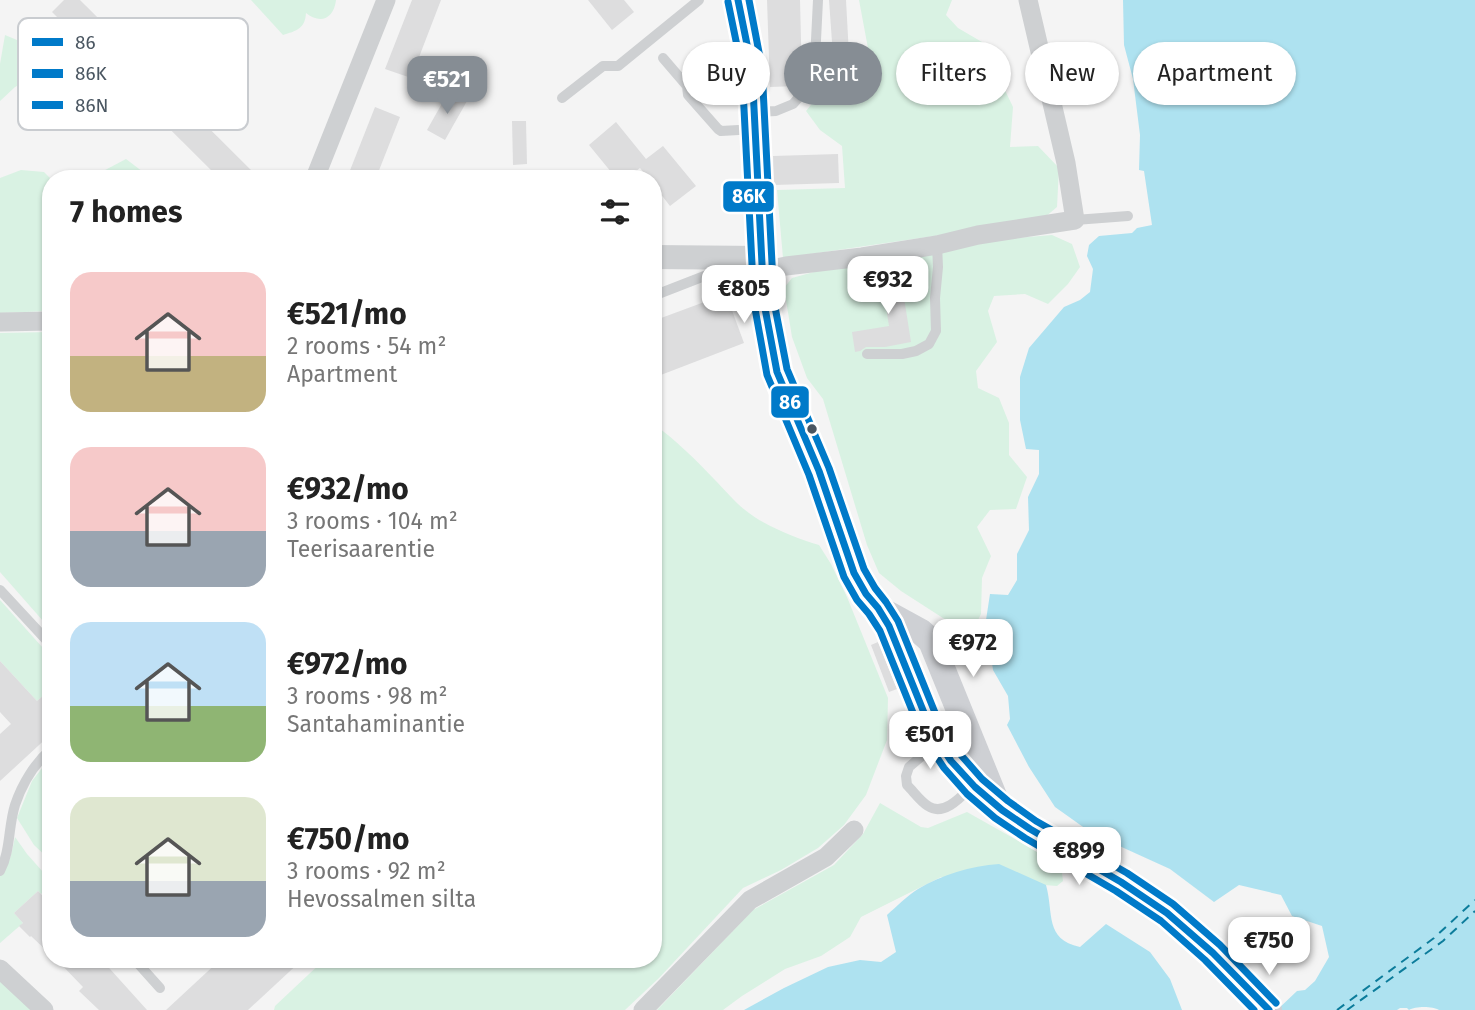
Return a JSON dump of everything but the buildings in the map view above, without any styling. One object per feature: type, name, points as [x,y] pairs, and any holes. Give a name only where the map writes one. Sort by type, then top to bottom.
[{"type":"main road","points":[[738,0],[752,68],[764,303],[777,372],[819,471],[854,573],[889,626],[927,721],[957,768],[979,780]]},
{"type":"main road","points":[[878,608],[921,632],[931,641],[967,727],[979,780],[999,808],[1036,835],[1152,902],[1188,931],[1269,1010]]},
{"type":"street","points":[[318,170],[386,0]]},
{"type":"street","points":[[662,258],[786,266],[862,257],[1075,220],[1066,163],[1028,0]]},
{"type":"street","points":[[0,322],[42,321]]},
{"type":"street","points":[[643,1010],[750,901],[826,857],[854,830]]},
{"type":"street","points":[[0,969],[44,1010]]},
{"type":"lane","points":[[562,98],[603,66],[618,66],[699,0]]},
{"type":"lane","points":[[663,58],[687,86],[688,95],[718,129],[722,131],[756,121],[793,104],[814,80],[818,0]]},
{"type":"lane","points":[[1075,220],[1128,216]]},
{"type":"lane","points":[[867,354],[902,354],[929,344],[936,331],[937,245]]},
{"type":"lane","points":[[662,292],[707,275],[762,264]]},
{"type":"lane","points":[[0,590],[42,635]]},
{"type":"lane","points":[[967,727],[938,742],[909,767],[907,785],[929,807],[937,809],[953,803],[979,780]]},
{"type":"lane","points":[[0,871],[7,852],[14,806],[42,757]]},
{"type":"lane","points":[[142,968],[160,988]]},
{"type":"green space","points":[[251,0],[336,0],[333,11],[326,18],[317,19],[306,13],[302,26],[283,35]]},
{"type":"green space","points":[[859,0],[952,0],[946,15],[958,28],[982,42],[896,42],[896,105],[1011,105],[1011,103],[1013,107],[1010,147],[1038,146],[1059,168],[1057,207],[1044,218],[783,258],[777,190],[845,188],[842,146],[820,130],[806,111],[811,105],[882,105],[882,42],[867,42]]},
{"type":"green space","points":[[5,35],[18,42],[18,85],[0,101],[0,64]]},
{"type":"green space","points":[[126,159],[140,170],[105,170]]},
{"type":"green space","points":[[21,170],[42,172],[42,311],[0,313],[0,178]]},
{"type":"green space","points":[[1052,235],[1072,244],[1080,267],[1068,284],[1048,304],[1025,294],[994,296],[988,311],[997,342],[976,371],[978,388],[999,398],[1009,423],[1009,455],[1027,477],[1016,509],[990,510],[977,527],[991,556],[982,578],[981,614],[971,634],[958,631],[879,573],[867,545],[823,399],[807,378],[792,337],[784,288],[792,278],[821,270],[981,241]]},
{"type":"green space","points":[[42,332],[42,620],[0,572],[0,333]]},
{"type":"green space","points":[[662,431],[756,518],[792,536],[819,545],[847,597],[888,698],[887,740],[866,795],[844,825],[818,848],[743,888],[659,978],[625,1010],[274,1010],[315,968],[662,968]]},
{"type":"green space","points":[[0,600],[42,647],[42,697],[37,701],[0,661]]},
{"type":"green space","points":[[42,768],[42,853],[17,818],[32,781]]},
{"type":"green space","points":[[880,803],[921,827],[928,828],[967,812],[1061,865],[1063,881],[1057,886],[941,877],[861,917],[850,937],[821,956],[785,969],[723,1010],[657,1010],[753,910],[834,865],[863,834]]},
{"type":"green space","points":[[15,837],[42,871],[42,893],[38,891],[14,913],[23,923],[0,943],[0,876],[12,853]]},
{"type":"green space","points":[[0,976],[35,1010],[0,1010]]},
{"type":"water","points":[[1123,0],[1475,0],[1475,1010],[1439,1010],[1424,1007],[1409,1010],[1277,1010],[1297,991],[1305,990],[1315,981],[1329,957],[1322,926],[1292,916],[1281,895],[1239,885],[1214,902],[1170,869],[1093,834],[1055,807],[1029,767],[1007,725],[1010,719],[1008,696],[993,670],[986,620],[990,594],[1008,595],[1017,580],[1017,554],[1029,530],[1028,497],[1039,474],[1039,450],[1026,449],[1020,420],[1020,377],[1029,348],[1064,307],[1090,292],[1093,269],[1087,256],[1089,245],[1099,236],[1132,233],[1137,228],[1152,225],[1144,171],[1139,170],[1140,135],[1136,105],[1296,105],[1296,42],[1133,42],[1133,79],[1124,45]]},
{"type":"water","points":[[999,864],[1046,885],[1052,923],[1061,938],[1069,943],[1080,947],[1106,924],[1150,952],[1170,979],[1182,1010],[744,1010],[828,967],[860,960],[881,962],[896,952],[887,915],[906,898],[946,875]]},
{"type":"ferry route","points":[[1337,1010],[1434,938],[1475,900]]},
{"type":"ferry route","points":[[1347,1010],[1443,941],[1475,911]]},
{"type":"transit line","name":"86","points":[[738,0],[752,69],[764,303],[777,372],[819,471],[854,573],[889,626],[931,730],[951,761],[975,787],[1002,810],[1167,913],[1213,953],[1269,1010]]},
{"type":"transit line","name":"86N","points":[[749,0],[762,68],[774,302],[787,369],[829,468],[864,569],[898,621],[940,725],[982,779],[1008,801],[1036,821],[1127,873],[1173,904],[1220,945],[1276,1003]]},
{"type":"transit line","name":"86K","points":[[728,2],[742,70],[754,303],[767,375],[809,475],[844,577],[880,631],[922,735],[944,768],[967,794],[995,818],[1161,921],[1205,960],[1254,1010]]}]
